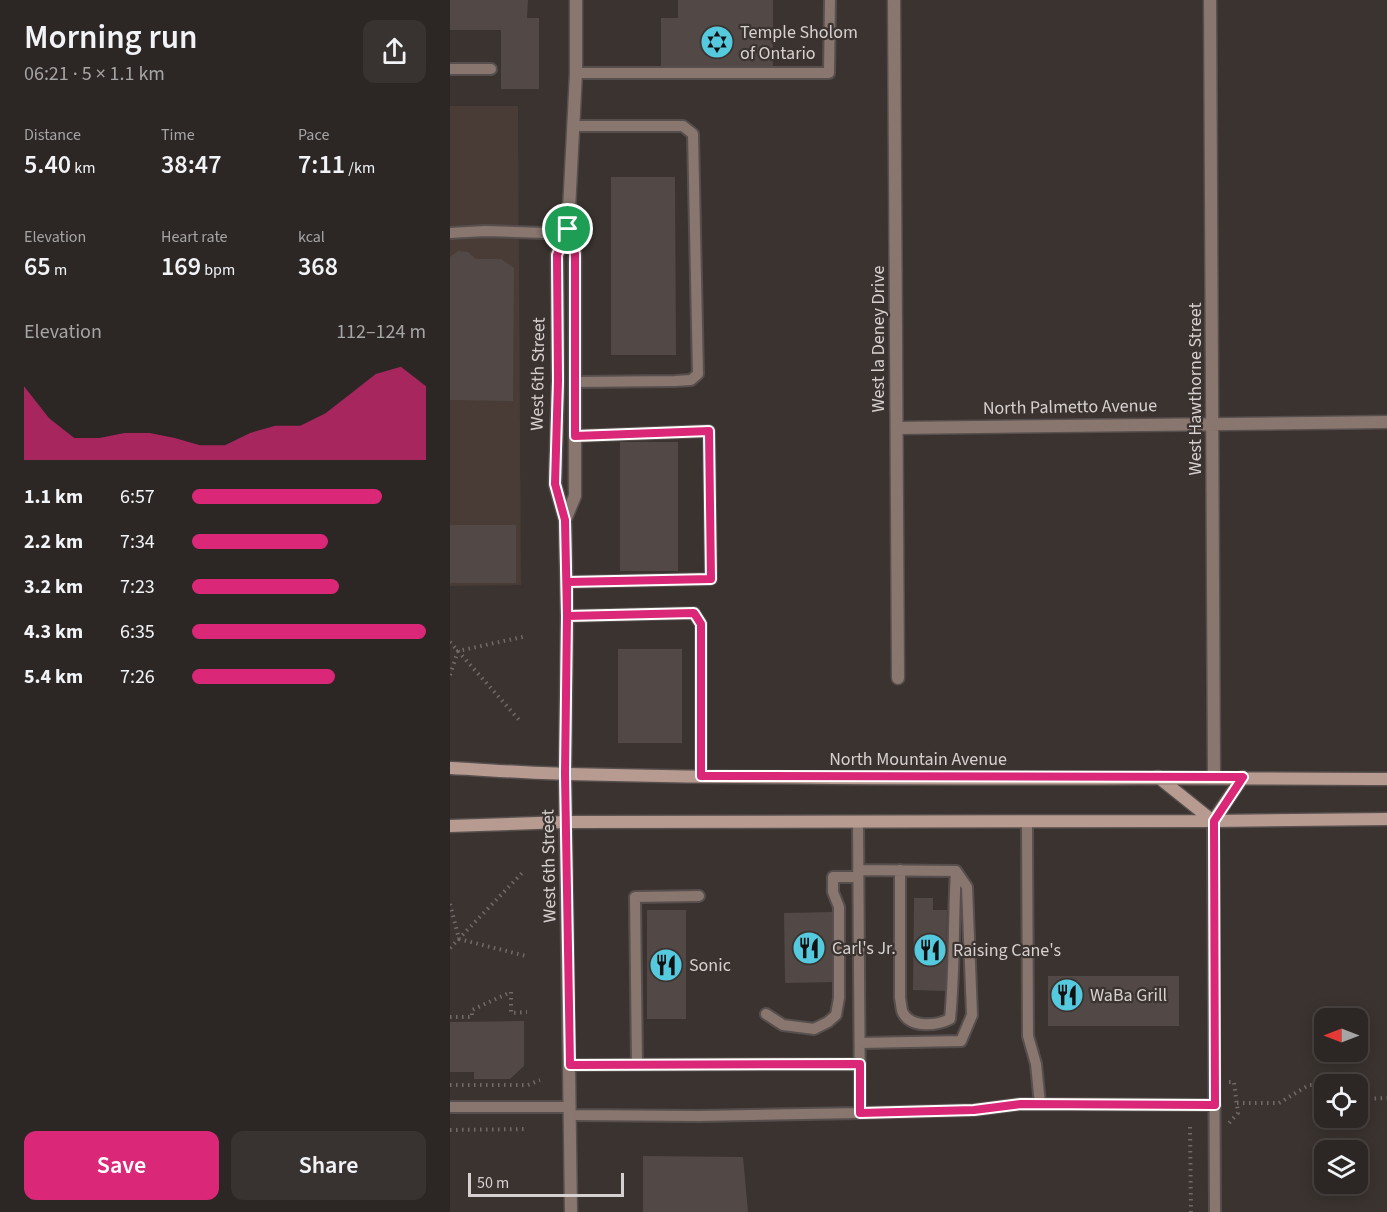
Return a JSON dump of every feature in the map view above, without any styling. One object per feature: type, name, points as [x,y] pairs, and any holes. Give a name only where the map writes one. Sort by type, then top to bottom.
[{"type":"main road","name":"North Mountain Avenue","points":[[450,768],[565,774],[701,776],[1387,779]]},
{"type":"main road","points":[[1158,777],[1214,821]]},
{"type":"main road","points":[[1214,821],[1243,777]]},
{"type":"main road","points":[[450,826],[566,822],[1387,819]]},
{"type":"street","name":"West 6th Street","points":[[565,520],[575,496],[575,254],[568,229],[576,73],[576,0]]},
{"type":"street","name":"West la Deney Drive","points":[[894,0],[898,678]]},
{"type":"street","name":"West Hawthorne Street","points":[[1210,0],[1214,777]]},
{"type":"street","name":"West 6th Street","points":[[568,229],[557,255],[558,381],[555,484],[565,520],[567,582],[565,774],[571,1212]]},
{"type":"street","name":"North Palmetto Avenue","points":[[897,428],[1387,422]]},
{"type":"lane","points":[[576,73],[829,73],[830,0]]},
{"type":"lane","points":[[450,69],[491,69]]},
{"type":"lane","points":[[573,126],[683,126],[693,134],[698,374],[691,380],[575,382]]},
{"type":"lane","points":[[450,233],[485,231],[545,233]]},
{"type":"lane","points":[[567,582],[711,579],[709,431],[575,436]]},
{"type":"lane","points":[[567,616],[694,613],[701,624],[701,776]]},
{"type":"lane","points":[[1027,821],[1028,1036],[1036,1064],[1040,1104]]},
{"type":"lane","points":[[1214,821],[1215,1212]]},
{"type":"lane","points":[[858,822],[860,1113]]},
{"type":"lane","points":[[900,870],[900,998],[903,1013],[911,1021],[925,1024],[942,1023],[950,1019],[954,986],[953,914],[956,871]]},
{"type":"lane","points":[[766,1014],[783,1025],[814,1029],[836,1015],[839,998],[839,907],[833,892],[833,877],[900,870],[956,871]]},
{"type":"lane","points":[[860,1042],[961,1041],[972,1015],[967,886],[956,871]]},
{"type":"lane","points":[[637,1064],[635,897],[699,896]]},
{"type":"lane","points":[[570,1065],[860,1064]]},
{"type":"lane","points":[[450,1107],[699,1116],[974,1110],[1021,1104],[1215,1105]]},
{"type":"path","points":[[458,651],[527,636]]},
{"type":"path","points":[[450,642],[520,721]]},
{"type":"path","points":[[450,675],[458,651]]},
{"type":"path","points":[[450,948],[524,871]]},
{"type":"path","points":[[450,904],[459,939]]},
{"type":"path","points":[[459,939],[526,956]]},
{"type":"path","points":[[450,1017],[472,1017],[472,1010],[511,992],[511,1013],[527,1012]]},
{"type":"path","points":[[450,1085],[528,1085],[540,1080]]},
{"type":"path","points":[[1226,1083],[1234,1082],[1238,1113],[1230,1123],[1226,1123]]},
{"type":"path","points":[[1237,1103],[1279,1103],[1309,1085],[1314,1085]]},
{"type":"path","points":[[1368,1099],[1387,1098]]},
{"type":"path","points":[[1190,1127],[1191,1212]]},
{"type":"path","points":[[450,1130],[528,1130]]},
{"type":"shaded area","points":[[450,106],[518,106],[521,585],[450,586]]},
{"type":"building","points":[[450,0],[528,0],[527,18],[539,18],[539,89],[501,89],[501,30],[450,30]]},
{"type":"building","name":"Temple Sholom of Ontario","points":[[678,0],[773,0],[773,67],[661,67],[661,18],[678,18]]},
{"type":"building","points":[[611,177],[675,177],[676,355],[611,355]]},
{"type":"building","points":[[458,251],[468,252],[476,259],[501,259],[514,268],[513,401],[450,400],[450,257]]},
{"type":"building","points":[[620,442],[678,442],[678,571],[620,571]]},
{"type":"building","points":[[450,525],[516,525],[516,583],[450,583]]},
{"type":"building","points":[[618,649],[682,649],[682,743],[618,743]]},
{"type":"building","name":"Raising Cane's","points":[[914,898],[933,898],[933,910],[947,910],[946,991],[913,990]]},
{"type":"building","name":"Sonic","points":[[647,910],[686,910],[686,1019],[647,1019]]},
{"type":"building","name":"Carl's Jr.","points":[[833,912],[835,982],[785,983],[784,913]]},
{"type":"building","points":[[1048,976],[1179,976],[1179,1026],[1048,1026]]},
{"type":"building","points":[[524,1021],[524,1066],[510,1079],[474,1079],[474,1072],[450,1072],[450,1022]]},
{"type":"building","points":[[643,1156],[743,1157],[748,1212],[643,1212]]},
{"type":"place","name":"Temple Sholom of Ontario","points":[[717,42]]},
{"type":"place","name":"Carl's Jr.","points":[[809,948]]},
{"type":"place","name":"Raising Cane's","points":[[930,950]]},
{"type":"place","name":"Sonic","points":[[666,965]]},
{"type":"place","name":"WaBa Grill","points":[[1067,995]]},
{"type":"route","points":[[568,229],[557,255],[558,381],[555,484],[565,520],[567,616],[565,774],[570,1065],[860,1064],[860,1113],[974,1110],[1021,1104],[1215,1105],[1214,821],[1243,777],[750,778],[701,776],[701,624],[694,613],[567,616],[567,582],[711,579],[709,431],[575,436],[575,254],[568,229]]}]
